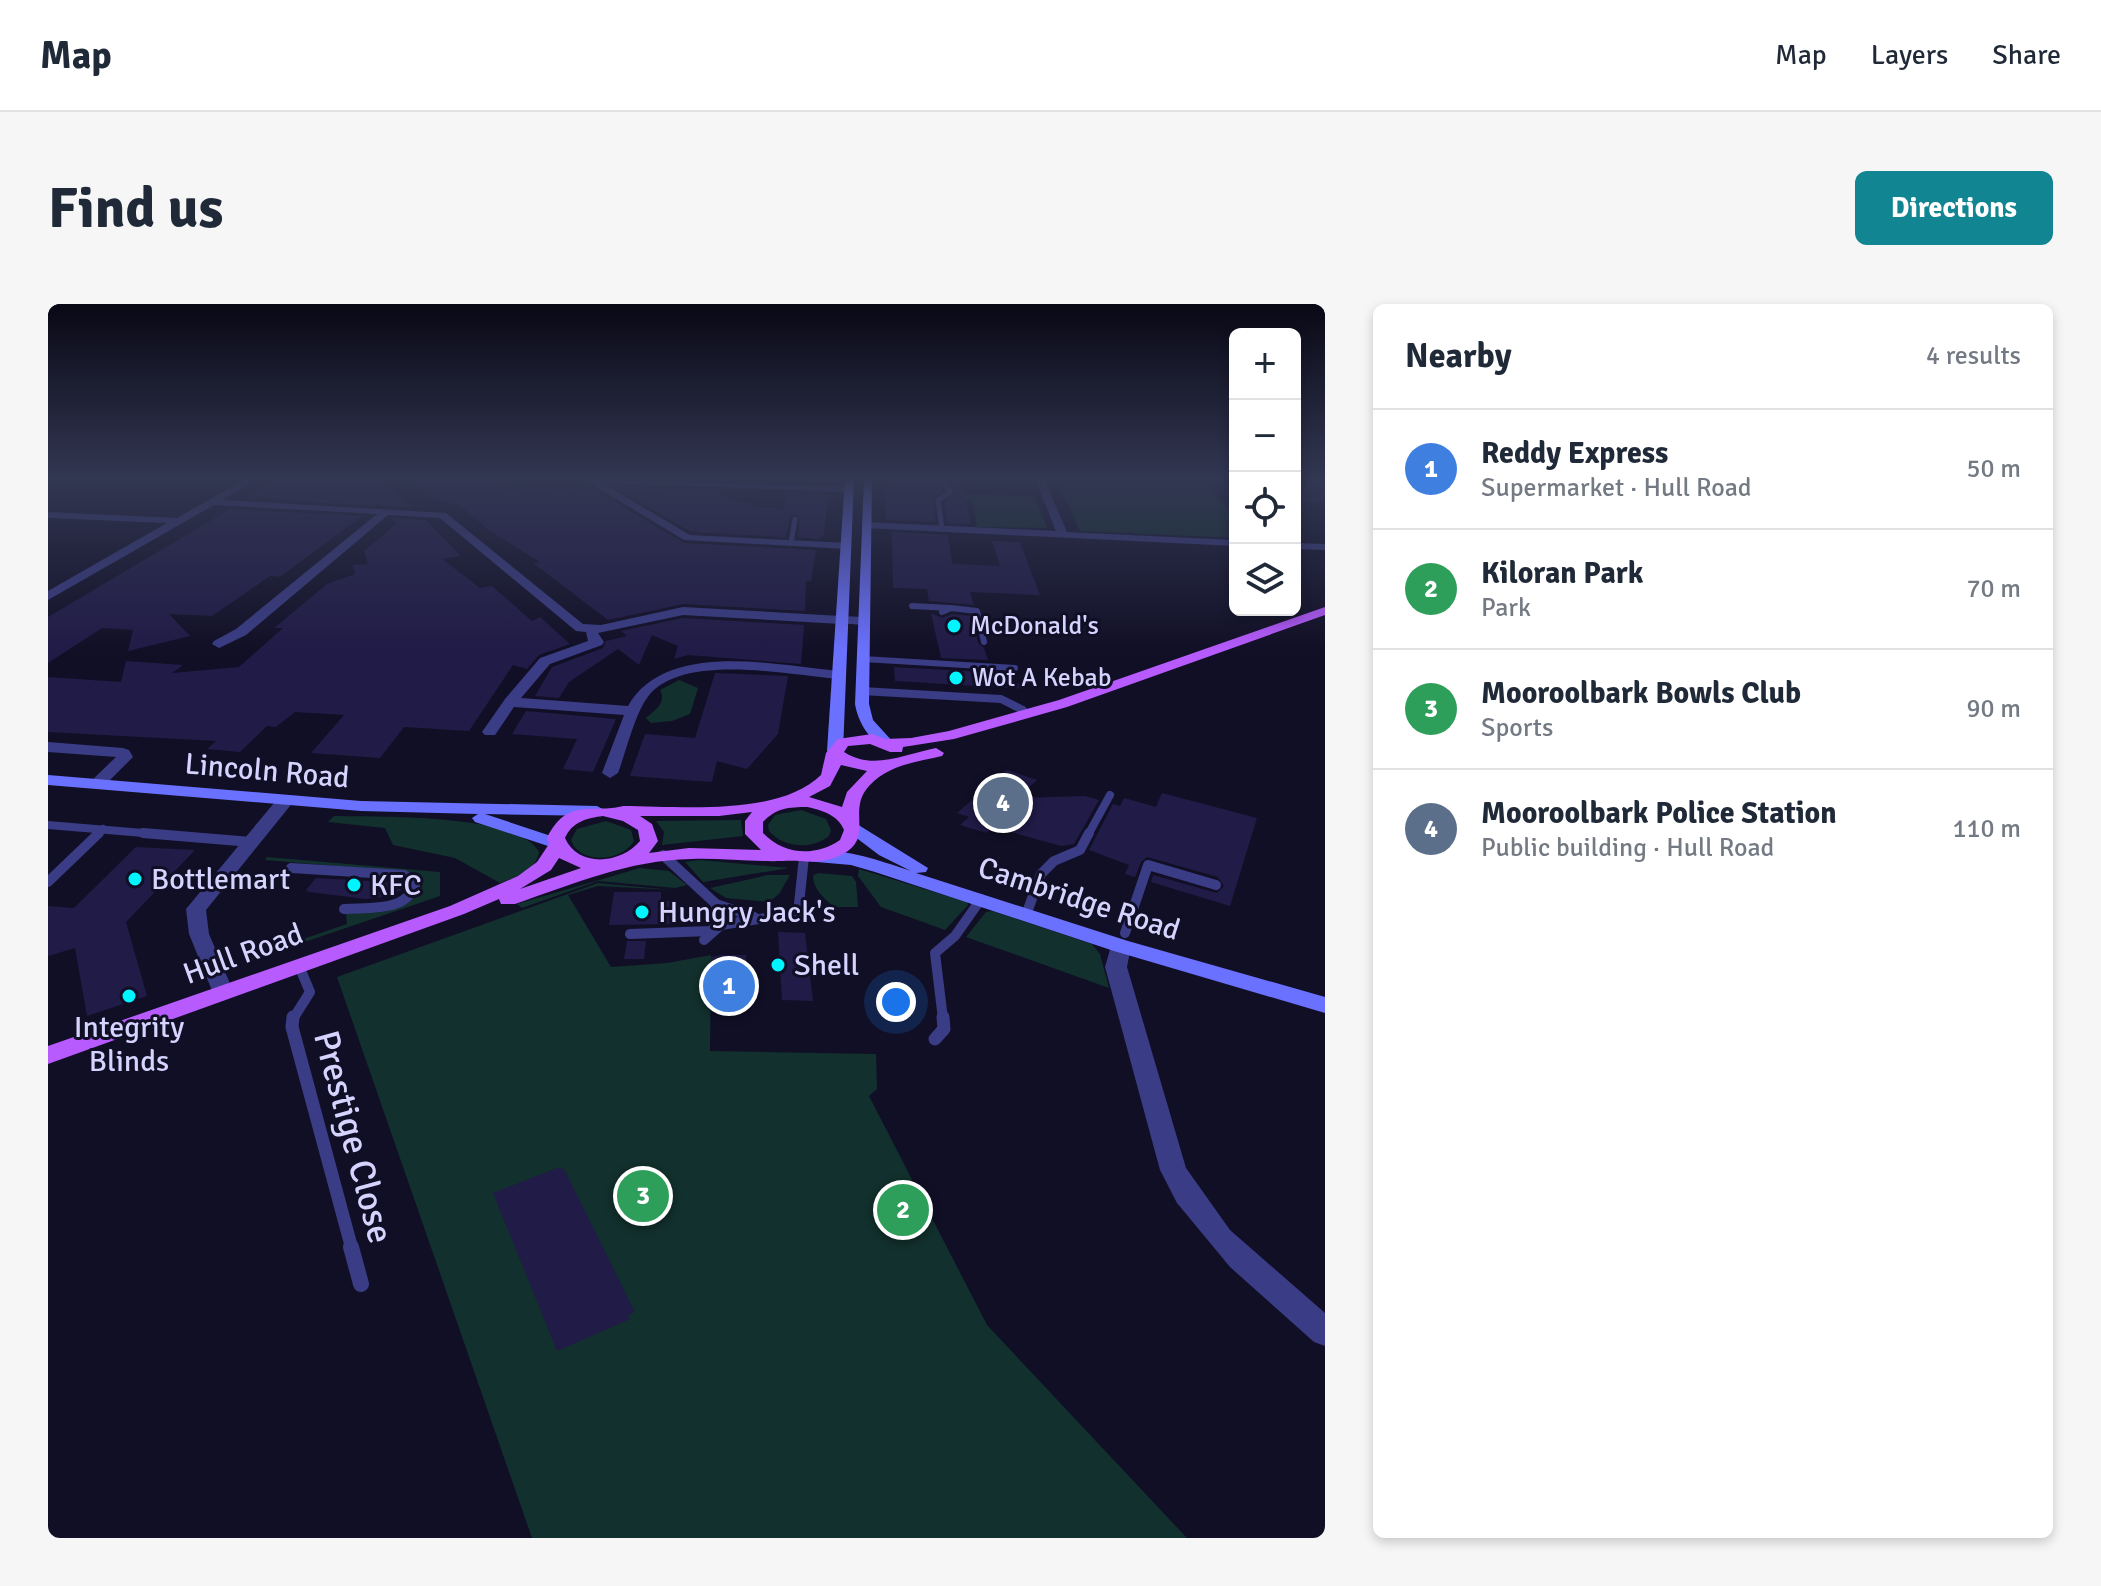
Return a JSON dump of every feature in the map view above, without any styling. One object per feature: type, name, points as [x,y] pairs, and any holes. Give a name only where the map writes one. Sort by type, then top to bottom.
[{"type":"main road","points":[[847,537],[832,771],[826,781],[756,816],[754,834],[773,850],[805,857],[844,846],[851,839],[849,802],[857,787],[891,764],[952,742],[1023,710],[1062,704],[1325,611]]},
{"type":"main road","points":[[834,752],[852,765],[891,764],[899,755],[866,721],[862,691],[866,537]]},
{"type":"main road","points":[[834,752],[840,744],[851,739],[920,744],[952,742],[1044,717],[1062,704]]},
{"type":"main road","name":"Lincoln Road","points":[[48,780],[285,801],[434,810],[600,811]]},
{"type":"main road","points":[[600,811],[706,811],[778,804],[822,805],[840,813],[851,825]]},
{"type":"main road","name":"Lincoln Road","points":[[434,810],[496,822],[557,845]]},
{"type":"main road","points":[[557,845],[578,861],[619,862],[642,851],[649,833],[634,819],[600,811]]},
{"type":"main road","name":"Hull Road","points":[[48,1055],[457,910],[525,880],[544,866],[557,845],[557,835],[562,826],[576,817],[600,811]]},
{"type":"main road","name":"Cambridge Road","points":[[851,825],[876,845],[907,863],[984,894],[1325,1004]]},
{"type":"main road","name":"Hull Road","points":[[457,910],[510,899],[619,862],[663,855],[713,853],[805,857]]},
{"type":"main road","name":"Cambridge Road","points":[[805,857],[863,862],[984,894]]},
{"type":"street","points":[[48,596],[152,537]]},
{"type":"street","points":[[219,644],[241,632],[356,537]]},
{"type":"street","points":[[469,537],[576,626],[592,629],[683,611],[864,621]]},
{"type":"street","points":[[692,537],[847,546]]},
{"type":"street","points":[[1097,537],[1229,543]]},
{"type":"street","points":[[1301,546],[1325,547]]},
{"type":"street","points":[[490,732],[510,702],[545,661],[597,642],[592,638],[592,629]]},
{"type":"street","points":[[610,773],[650,686],[690,669],[719,667],[838,675]]},
{"type":"street","points":[[510,702],[636,711]]},
{"type":"street","points":[[48,747],[123,753],[125,757],[118,766],[96,784]]},
{"type":"street","points":[[223,993],[199,934],[195,915],[204,897],[285,801]]},
{"type":"street","points":[[1123,940],[1116,967],[1173,1170],[1184,1192],[1230,1250],[1325,1332]]},
{"type":"lane","points":[[791,543],[792,537]]},
{"type":"lane","points":[[912,606],[979,613],[984,642]]},
{"type":"lane","points":[[942,612],[951,608]]},
{"type":"lane","points":[[863,659],[1015,668]]},
{"type":"lane","points":[[862,691],[1001,699],[1023,710]]},
{"type":"lane","points":[[1029,910],[1041,874],[1054,861],[1080,850],[1110,795]]},
{"type":"lane","points":[[48,825],[251,842]]},
{"type":"lane","points":[[48,882],[103,829]]},
{"type":"lane","points":[[663,855],[716,904],[740,914],[768,918]]},
{"type":"lane","points":[[630,934],[698,934],[798,913],[805,857]]},
{"type":"lane","points":[[1123,940],[1148,865],[1216,885]]},
{"type":"lane","points":[[291,868],[303,866],[404,875],[416,882],[414,893],[399,904],[344,909]]},
{"type":"lane","points":[[935,1039],[944,1029],[935,953],[955,936],[984,894]]},
{"type":"lane","points":[[704,940],[715,928],[716,904]]},
{"type":"lane","name":"Prestige Close","points":[[299,966],[310,992],[293,1014],[292,1027],[361,1284]]},
{"type":"green space","points":[[679,680],[698,688],[690,714],[672,721],[651,723],[646,718],[661,703],[660,690]]},
{"type":"green space","points":[[801,810],[826,819],[831,830],[829,836],[814,844],[798,845],[782,841],[769,831],[768,825],[775,815]]},
{"type":"green space","points":[[334,816],[476,824],[526,839],[539,852],[530,869],[500,883],[455,858],[393,845],[385,828],[328,822]]},
{"type":"green space","points":[[741,820],[743,836],[662,845],[664,832],[656,821]]},
{"type":"green space","points":[[606,821],[631,830],[634,841],[628,848],[611,857],[601,858],[583,854],[576,848],[571,840],[577,829]]},
{"type":"green space","points":[[267,857],[440,872],[440,896],[246,962],[240,947],[245,946],[250,957],[347,924],[346,913],[401,906],[418,894],[423,884],[420,876],[408,872],[265,860]]},
{"type":"green space","points":[[699,860],[789,868],[703,882],[685,862]]},
{"type":"green space","points":[[640,868],[669,871],[687,885],[675,888],[598,881],[522,908],[517,904]]},
{"type":"green space","points":[[859,869],[967,902],[968,905],[945,930],[881,907],[858,876]]},
{"type":"green space","points":[[768,875],[790,875],[779,894],[769,902],[726,898],[710,888]]},
{"type":"green space","points":[[813,875],[852,876],[856,882],[858,907],[834,907],[815,885]]},
{"type":"green space","points":[[598,883],[673,890],[598,886],[568,895],[611,967],[667,963],[711,955],[710,1051],[876,1054],[877,1089],[869,1096],[987,1325],[1187,1538],[532,1538],[337,977]]},
{"type":"green space","points":[[992,911],[1092,944],[1100,954],[1109,988],[966,937],[986,912]]},
{"type":"building","points":[[184,537],[334,537],[280,577],[270,576],[212,616],[169,614],[190,636],[128,651],[133,630],[102,628],[48,663],[48,617]]},
{"type":"building","points":[[381,537],[442,537],[461,556],[442,559],[480,588],[492,586],[532,621],[540,617],[570,644],[539,655],[527,669],[513,665],[469,731],[404,727],[380,758],[311,753],[344,715],[295,712],[276,727],[267,726],[240,752],[207,749],[216,741],[48,732],[48,677],[121,682],[126,661],[183,665],[172,673],[239,667],[283,628],[274,628],[327,584],[355,574],[353,565],[368,564],[364,551]]},
{"type":"building","points":[[499,537],[673,537],[684,543],[816,550],[811,581],[806,581],[805,611],[683,604],[608,620],[533,563],[540,562]]},
{"type":"building","points":[[892,537],[948,537],[952,564],[1000,566],[992,541],[1020,542],[1040,595],[970,592],[974,605],[929,601],[927,589],[893,588]]},
{"type":"building","points":[[931,613],[942,618],[952,614],[972,616],[978,643],[984,648],[988,660],[941,658]]},
{"type":"building","points":[[683,618],[804,625],[801,664],[688,655],[674,659],[678,646],[652,635],[639,665],[618,649],[569,682],[559,698],[535,696],[552,667],[603,648],[606,641],[627,636],[621,631]]},
{"type":"building","points":[[894,667],[1002,673],[1027,689],[895,681]]},
{"type":"building","points":[[715,673],[788,676],[778,734],[747,769],[717,761],[712,782],[630,776],[645,734],[695,738]]},
{"type":"building","points":[[526,711],[616,719],[593,772],[563,769],[577,739],[512,734]]},
{"type":"building","points":[[1007,770],[1037,780],[1017,798],[1085,796],[1099,800],[1074,844],[1061,846],[993,827],[987,833],[960,825],[969,817],[957,813]]},
{"type":"building","points":[[1162,793],[1257,818],[1230,906],[1151,882],[1153,875],[1217,893],[1224,886],[1218,877],[1147,857],[1141,862],[1135,877],[1125,874],[1129,865],[1089,850],[1113,804],[1120,806],[1124,798],[1156,807]]},
{"type":"building","points":[[136,847],[195,850],[126,922],[147,996],[87,1016],[75,948],[48,956],[48,906],[74,908]]},
{"type":"building","name":"KFC","points":[[316,878],[406,885],[393,896],[366,899],[309,892],[306,890]]},
{"type":"building","name":"Hungry Jack's","points":[[614,892],[661,892],[661,901],[673,901],[673,924],[609,925]]},
{"type":"building","name":"Shell","points":[[778,932],[805,933],[813,1001],[782,1000]]},
{"type":"building","points":[[627,941],[646,941],[644,959],[624,959]]},
{"type":"building","points":[[746,955],[748,999],[710,998],[711,957]]},
{"type":"building","points":[[557,1168],[564,1169],[635,1312],[628,1315],[630,1319],[557,1351],[493,1193]]},
{"type":"place","name":"McDonald's","points":[[954,626]]},
{"type":"place","name":"Wot A Kebab","points":[[956,678]]},
{"type":"place","name":"Mooroolbark Police Station","points":[[1003,803]]},
{"type":"place","name":"Bottlemart","points":[[135,879]]},
{"type":"place","name":"KFC","points":[[354,885]]},
{"type":"place","name":"Hungry Jack's","points":[[642,912]]},
{"type":"place","name":"Shell","points":[[778,965]]},
{"type":"place","name":"Reddy Express","points":[[729,986]]},
{"type":"place","name":"Integrity Blinds","points":[[129,996]]},
{"type":"place","name":"Mooroolbark Bowls Club","points":[[643,1196]]},
{"type":"place","name":"Kiloran Park","points":[[903,1210]]}]
